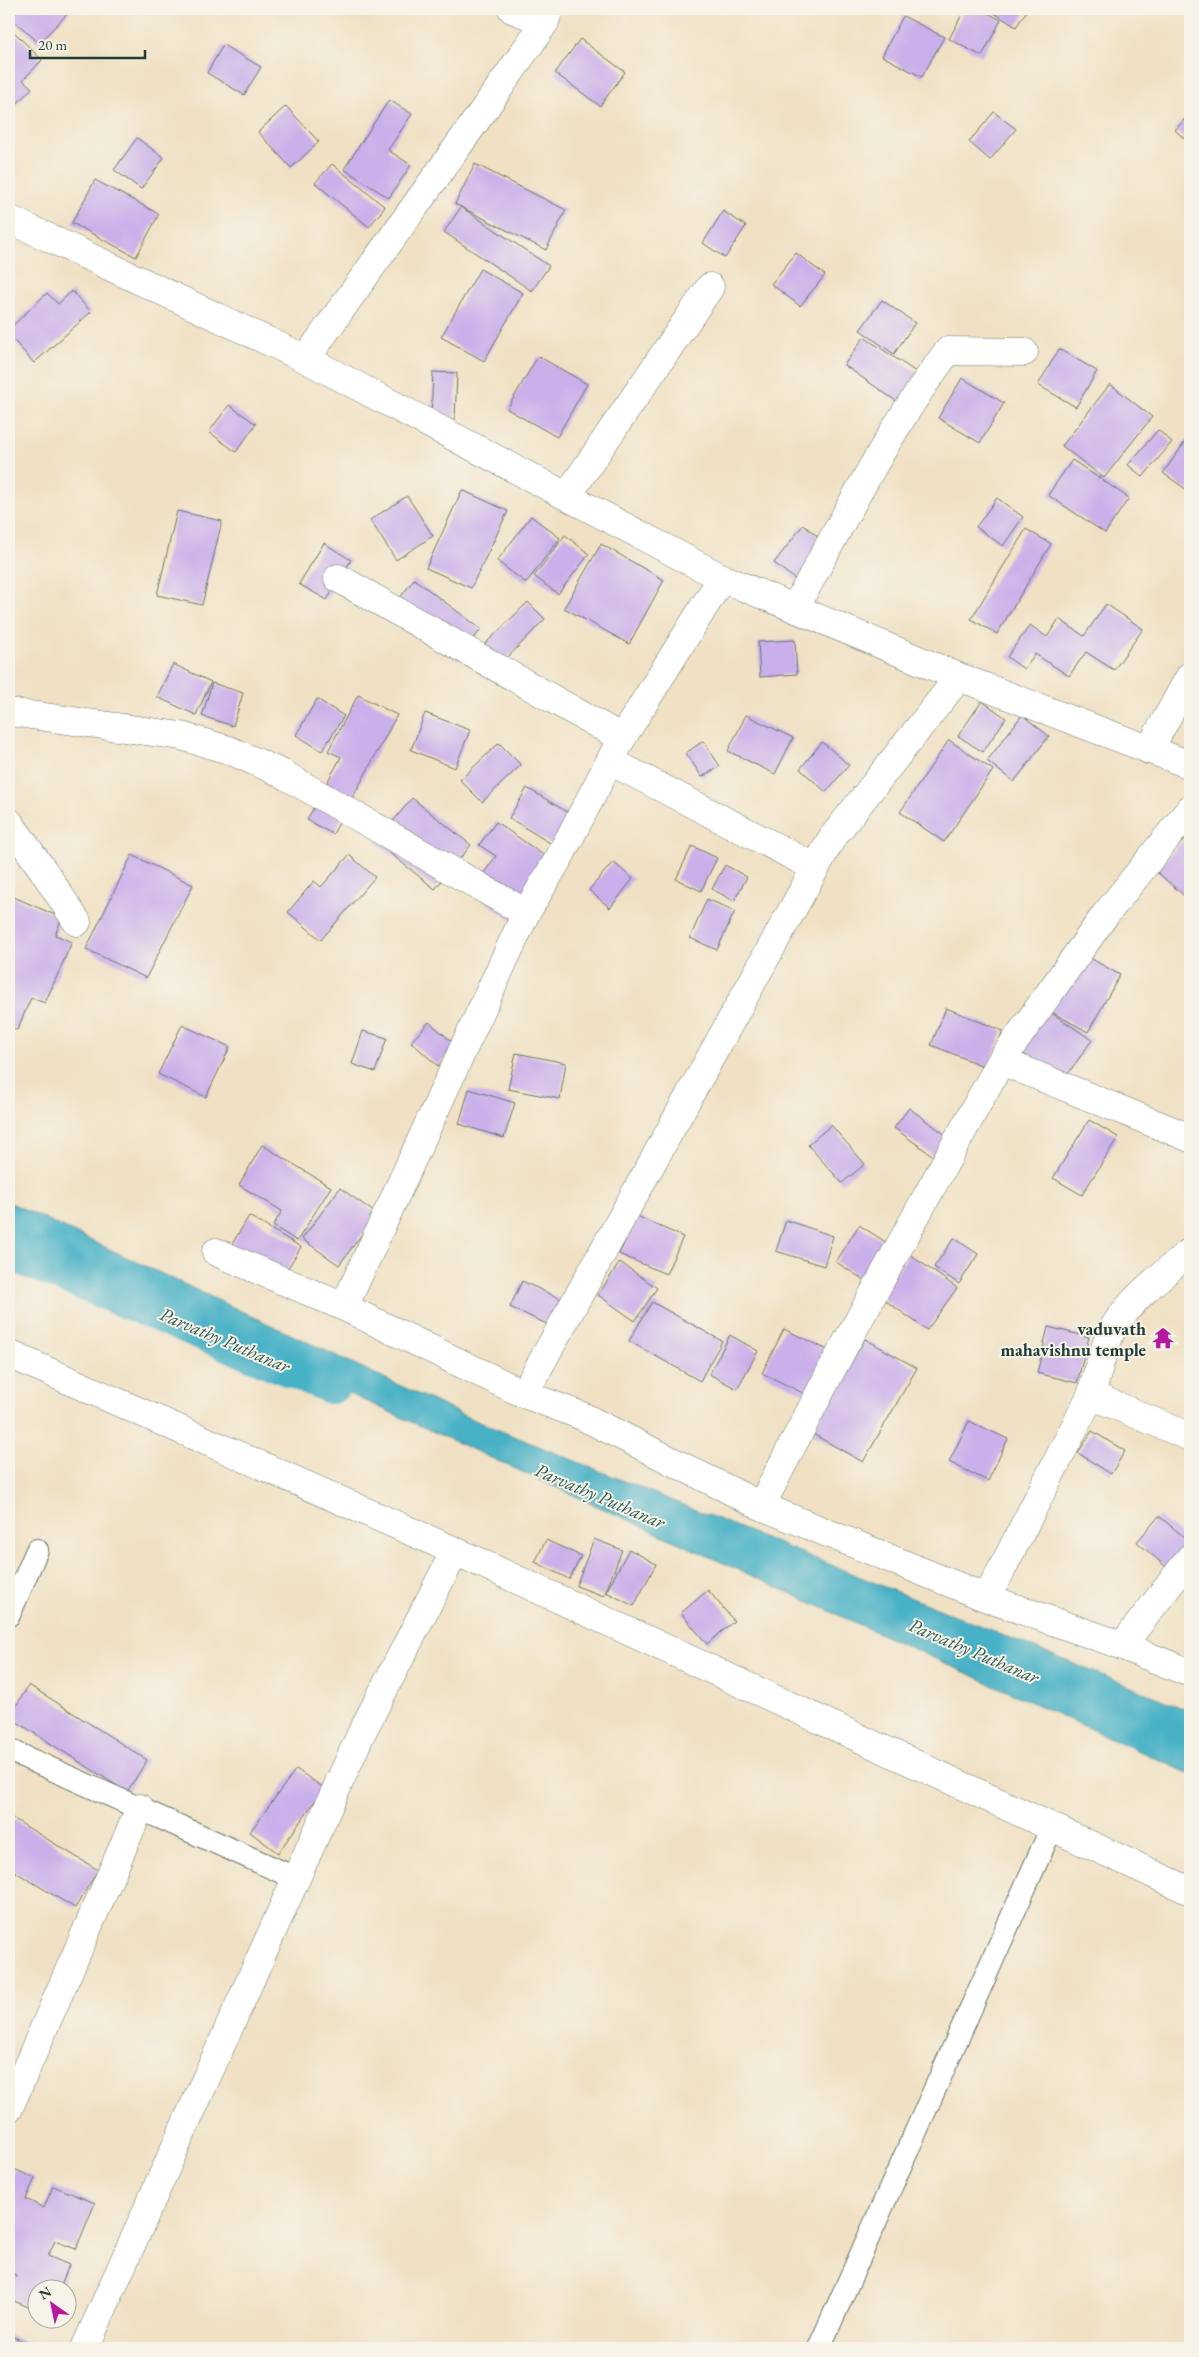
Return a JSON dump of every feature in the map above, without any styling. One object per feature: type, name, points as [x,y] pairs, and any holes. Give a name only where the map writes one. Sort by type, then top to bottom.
[{"type":"street","points":[[306,359],[405,219],[471,130],[547,15],[512,9]]},
{"type":"street","points":[[9,219],[306,359],[722,578],[959,677],[1190,765]]},
{"type":"street","points":[[567,496],[710,287]]},
{"type":"street","points":[[795,608],[863,486],[928,377],[948,351],[1024,352]]},
{"type":"street","points":[[338,578],[616,749],[816,868]]},
{"type":"street","points":[[344,1307],[526,913],[559,858],[616,749],[722,578]]},
{"type":"street","points":[[1149,750],[1190,676]]},
{"type":"street","points":[[524,1394],[832,838],[959,677]]},
{"type":"street","points":[[9,712],[181,736],[229,750],[281,773],[526,913]]},
{"type":"street","points":[[761,1506],[833,1367],[1001,1061],[1105,915],[1190,808]]},
{"type":"street","points":[[9,822],[44,870],[77,922]]},
{"type":"street","points":[[1001,1061],[1190,1138]]},
{"type":"street","points":[[216,1252],[344,1307],[524,1394],[582,1416],[761,1506],[986,1598],[1122,1646],[1190,1673]]},
{"type":"street","points":[[986,1598],[1090,1394],[1112,1330],[1133,1302],[1151,1283],[1190,1252]]},
{"type":"street","points":[[9,1354],[455,1551],[1190,1891]]},
{"type":"street","points":[[1090,1394],[1190,1438]]},
{"type":"street","points":[[85,2348],[361,1734],[455,1551]]},
{"type":"street","points":[[1122,1646],[1190,1558]]},
{"type":"street","points":[[9,2108],[140,1808]]},
{"type":"lane","points":[[9,1615],[37,1550]]},
{"type":"lane","points":[[9,1750],[295,1878]]},
{"type":"lane","points":[[819,2348],[1052,1827]]},
{"type":"water","points":[[9,1202],[467,1417],[1190,1711],[1190,1774],[9,1240]]},
{"type":"building","points":[[16,9],[72,9],[39,43],[9,16]]},
{"type":"building","points":[[965,9],[980,9],[1001,20],[982,56],[949,39]]},
{"type":"building","points":[[992,9],[1028,9],[1016,27],[991,11]]},
{"type":"building","points":[[903,16],[944,37],[922,77],[882,56]]},
{"type":"building","points":[[11,29],[42,60],[23,80],[32,88],[9,112],[9,31]]},
{"type":"building","points":[[580,39],[625,72],[600,106],[555,73]]},
{"type":"building","points":[[223,45],[261,67],[244,95],[207,73]]},
{"type":"building","points":[[389,100],[412,114],[388,150],[411,165],[389,198],[344,169]]},
{"type":"building","points":[[286,106],[319,142],[291,168],[258,132]]},
{"type":"building","points":[[994,112],[1016,129],[990,160],[969,142]]},
{"type":"building","points":[[1190,113],[1190,144],[1175,130]]},
{"type":"building","points":[[137,138],[164,158],[141,189],[114,170]]},
{"type":"building","points":[[332,164],[385,207],[369,227],[315,183]]},
{"type":"building","points":[[475,164],[566,210],[546,250],[455,204]]},
{"type":"building","points":[[95,180],[159,214],[136,257],[72,223]]},
{"type":"building","points":[[461,207],[549,266],[532,291],[444,232]]},
{"type":"building","points":[[723,211],[746,226],[725,258],[703,243]]},
{"type":"building","points":[[796,253],[825,275],[800,306],[771,284]]},
{"type":"building","points":[[480,269],[523,293],[484,361],[441,337]]},
{"type":"building","points":[[72,291],[91,312],[34,363],[9,335],[9,329],[47,293],[58,304]]},
{"type":"building","points":[[882,300],[915,323],[894,354],[860,330]]},
{"type":"building","points":[[864,337],[919,374],[899,403],[844,365]]},
{"type":"building","points":[[1059,349],[1097,371],[1076,407],[1038,385]]},
{"type":"building","points":[[538,356],[587,384],[557,437],[507,409]]},
{"type":"building","points":[[433,372],[457,373],[455,420],[431,418]]},
{"type":"building","points":[[962,378],[1004,403],[980,443],[938,418]]},
{"type":"building","points":[[1110,384],[1152,417],[1104,478],[1062,446]]},
{"type":"building","points":[[229,405],[256,424],[236,452],[209,432]]},
{"type":"building","points":[[1158,430],[1172,442],[1143,477],[1128,465]]},
{"type":"building","points":[[1190,435],[1190,492],[1163,473]]},
{"type":"building","points":[[1072,460],[1129,498],[1105,533],[1048,495]]},
{"type":"building","points":[[462,490],[508,511],[471,588],[426,568]]},
{"type":"building","points":[[407,496],[433,536],[396,560],[370,520]]},
{"type":"building","points":[[997,498],[1023,517],[1003,546],[976,527]]},
{"type":"building","points":[[177,511],[222,521],[202,605],[157,595]]},
{"type":"building","points":[[531,516],[560,538],[526,583],[497,561]]},
{"type":"building","points":[[803,525],[828,544],[799,582],[774,563]]},
{"type":"building","points":[[1026,529],[1051,544],[997,634],[971,619]]},
{"type":"building","points":[[565,535],[589,554],[558,594],[534,576]]},
{"type":"building","points":[[324,543],[351,560],[327,600],[299,584]]},
{"type":"building","points":[[601,544],[664,580],[629,644],[564,608]]},
{"type":"building","points":[[414,579],[481,629],[458,660],[391,610]]},
{"type":"building","points":[[528,602],[545,619],[502,663],[484,645]]},
{"type":"building","points":[[1106,604],[1143,629],[1114,670],[1086,652],[1069,676],[1035,654],[1024,669],[1007,657],[1030,625],[1047,637],[1059,619],[1084,636]]},
{"type":"building","points":[[795,640],[797,674],[760,677],[758,642]]},
{"type":"building","points":[[173,664],[211,682],[196,715],[157,697]]},
{"type":"building","points":[[212,683],[243,693],[233,726],[202,716]]},
{"type":"building","points":[[358,695],[397,715],[333,834],[307,820],[341,757],[328,751]]},
{"type":"building","points":[[317,699],[344,716],[322,751],[296,735]]},
{"type":"building","points":[[982,701],[1006,718],[983,752],[958,736]]},
{"type":"building","points":[[425,713],[470,730],[455,768],[411,750]]},
{"type":"building","points":[[746,715],[793,738],[775,774],[728,751]]},
{"type":"building","points":[[1022,715],[1049,736],[1014,782],[987,761]]},
{"type":"building","points":[[949,740],[993,770],[944,842],[900,812]]},
{"type":"building","points":[[703,741],[720,766],[702,777],[686,753]]},
{"type":"building","points":[[822,742],[849,765],[826,792],[800,769]]},
{"type":"building","points":[[499,743],[521,765],[482,802],[460,780]]},
{"type":"building","points":[[527,788],[574,816],[555,846],[509,818]]},
{"type":"building","points":[[412,798],[471,845],[435,889],[376,842]]},
{"type":"building","points":[[496,822],[555,863],[513,921],[471,891],[496,856],[479,845]]},
{"type":"building","points":[[1190,833],[1190,901],[1156,871]]},
{"type":"building","points":[[692,846],[717,858],[701,891],[676,879]]},
{"type":"building","points":[[132,855],[193,885],[146,978],[86,949]]},
{"type":"building","points":[[349,855],[375,877],[321,940],[288,912],[314,881],[321,887]]},
{"type":"building","points":[[613,862],[633,879],[610,908],[589,890]]},
{"type":"building","points":[[725,865],[747,877],[734,901],[712,889]]},
{"type":"building","points":[[9,895],[62,918],[55,935],[72,942],[45,1003],[31,998],[17,1030],[9,1026]]},
{"type":"building","points":[[707,899],[735,911],[717,950],[690,938]]},
{"type":"building","points":[[1083,954],[1120,975],[1088,1032],[1050,1011]]},
{"type":"building","points":[[946,1008],[1003,1031],[988,1068],[931,1045]]},
{"type":"building","points":[[1047,1010],[1092,1040],[1063,1081],[1019,1051]]},
{"type":"building","points":[[429,1022],[456,1045],[438,1066],[411,1042]]},
{"type":"building","points":[[182,1025],[230,1047],[206,1097],[158,1074]]},
{"type":"building","points":[[363,1031],[387,1038],[375,1072],[352,1064]]},
{"type":"building","points":[[516,1053],[566,1063],[560,1099],[508,1089]]},
{"type":"building","points":[[469,1089],[515,1103],[504,1138],[459,1124]]},
{"type":"building","points":[[909,1108],[950,1138],[936,1158],[894,1128]]},
{"type":"building","points":[[1089,1120],[1118,1137],[1082,1195],[1053,1178]]},
{"type":"building","points":[[831,1125],[865,1164],[842,1183],[808,1145]]},
{"type":"building","points":[[262,1145],[331,1187],[297,1241],[273,1226],[282,1211],[239,1185]]},
{"type":"building","points":[[340,1188],[377,1214],[339,1265],[302,1239]]},
{"type":"building","points":[[249,1216],[301,1247],[283,1276],[232,1244]]},
{"type":"building","points":[[637,1216],[683,1237],[666,1274],[619,1254]]},
{"type":"building","points":[[786,1220],[833,1236],[824,1266],[776,1251]]},
{"type":"building","points":[[859,1225],[895,1248],[872,1285],[836,1262]]},
{"type":"building","points":[[954,1238],[978,1254],[959,1284],[934,1267]]},
{"type":"building","points":[[909,1254],[957,1288],[927,1330],[879,1296]]},
{"type":"building","points":[[620,1262],[657,1288],[635,1321],[598,1295]]},
{"type":"building","points":[[522,1281],[563,1300],[551,1326],[510,1307]]},
{"type":"building","points":[[652,1302],[722,1341],[700,1381],[629,1341]]},
{"type":"building","points":[[1048,1327],[1089,1337],[1077,1383],[1037,1373]]},
{"type":"building","points":[[784,1329],[830,1351],[809,1396],[762,1373]]},
{"type":"building","points":[[730,1335],[758,1351],[737,1389],[709,1374]]},
{"type":"building","points":[[865,1339],[917,1368],[863,1462],[811,1433]]},
{"type":"building","points":[[969,1421],[1008,1439],[988,1481],[949,1462]]},
{"type":"building","points":[[1092,1431],[1125,1451],[1111,1474],[1078,1453]]},
{"type":"building","points":[[1159,1516],[1190,1542],[1190,1551],[1172,1572],[1137,1542]]},
{"type":"building","points":[[594,1539],[622,1550],[604,1596],[576,1586]]},
{"type":"building","points":[[546,1540],[581,1556],[569,1579],[535,1562]]},
{"type":"building","points":[[629,1549],[656,1564],[634,1606],[606,1592]]},
{"type":"building","points":[[708,1590],[734,1621],[707,1644],[681,1613]]},
{"type":"building","points":[[29,1685],[147,1760],[127,1792],[9,1717]]},
{"type":"building","points":[[296,1769],[324,1788],[278,1853],[250,1832]]},
{"type":"building","points":[[9,1816],[98,1870],[75,1908],[9,1868]]},
{"type":"building","points":[[14,2169],[35,2178],[26,2199],[44,2208],[53,2186],[95,2203],[76,2249],[55,2241],[48,2256],[69,2265],[63,2280],[28,2280],[28,2307],[9,2299],[9,2292],[16,2275],[9,2273],[9,2173],[12,2174]]},
{"type":"building","points":[[9,2335],[30,2344],[28,2348],[9,2348]]},
{"type":"waterway","name":"Parvathy Puthanar","points":[[9,1250],[331,1384]]},
{"type":"place","name":"vaduvath mahavishnu temple","points":[[1163,1338]]}]
